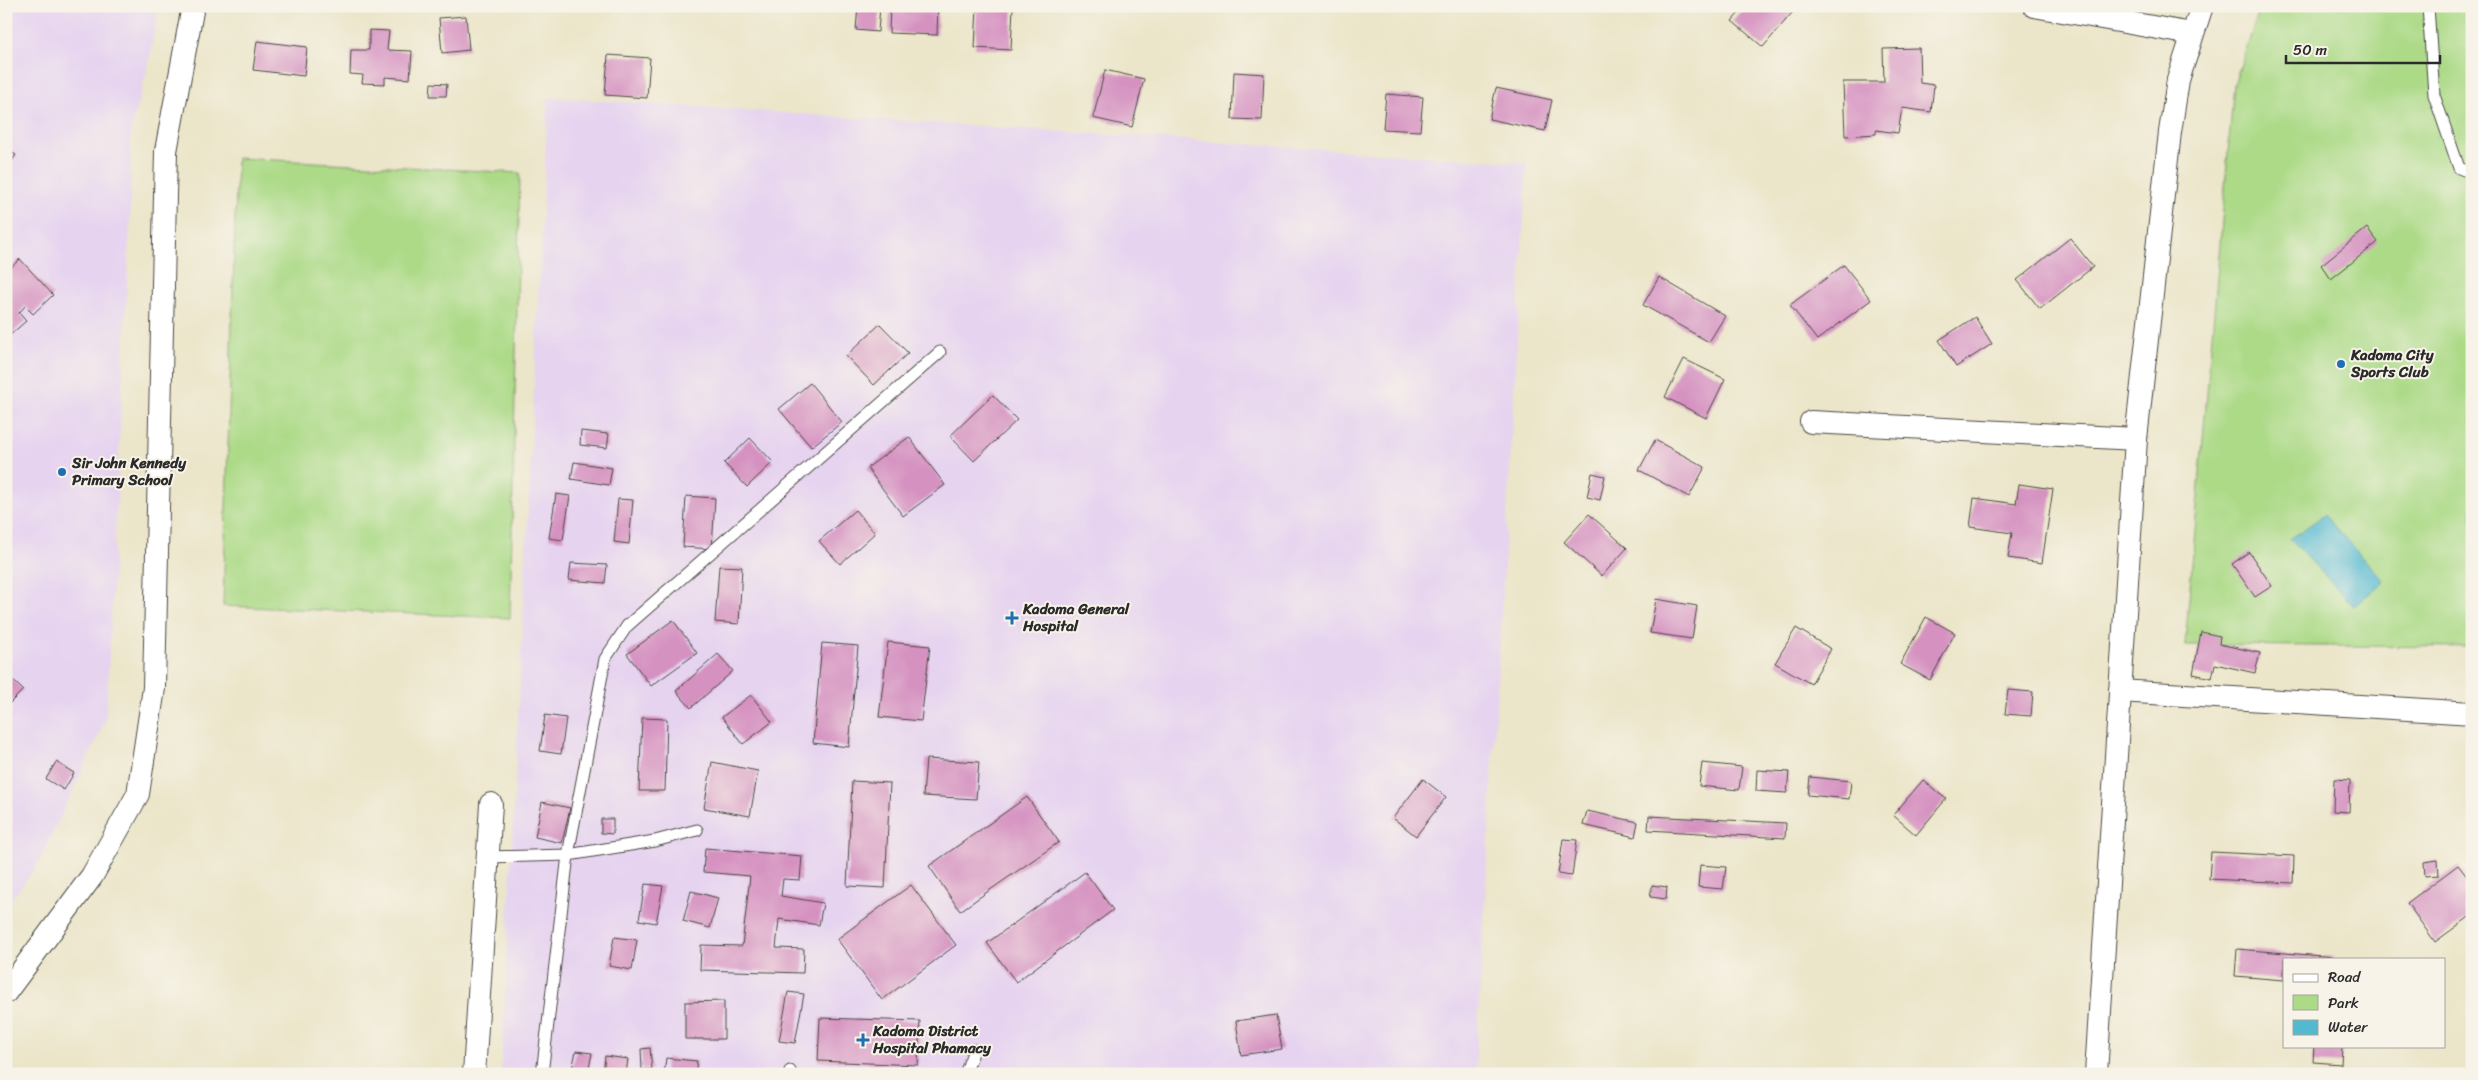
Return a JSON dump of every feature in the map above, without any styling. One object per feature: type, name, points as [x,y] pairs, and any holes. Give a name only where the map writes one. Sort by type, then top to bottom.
[{"type":"street","points":[[6,992],[92,876],[138,794],[154,688],[166,151],[193,6]]},
{"type":"street","points":[[2034,6],[2192,34]]},
{"type":"street","points":[[2096,1074],[2136,439],[2170,132],[2178,80],[2202,6]]},
{"type":"street","points":[[1812,422],[2136,439]]},
{"type":"street","points":[[2120,691],[2472,713]]},
{"type":"street","points":[[474,1074],[491,804]]},
{"type":"lane","points":[[2428,6],[2434,95],[2459,168],[2472,173]]},
{"type":"lane","points":[[542,1074],[568,856],[605,659],[627,626],[940,352]]},
{"type":"lane","points":[[488,857],[568,856],[655,841],[697,830]]},
{"type":"lane","points":[[965,1074],[974,1050]]},
{"type":"shaded area","name":"Sir John Kennedy Primary School","points":[[6,6],[159,6],[148,66],[131,128],[130,223],[106,720],[39,862],[6,907]]},
{"type":"shaded area","name":"Kadoma General Hospital","points":[[548,97],[1527,163],[1475,1074],[501,1074]]},
{"type":"green space","name":"Kadoma City Sports Club","points":[[2261,6],[2472,6],[2472,647],[2185,645],[2234,84]]},
{"type":"green space","points":[[237,158],[520,173],[510,618],[223,606]]},
{"type":"water","points":[[2324,515],[2384,581],[2354,606],[2290,539]]},
{"type":"building","points":[[858,6],[880,6],[878,32],[856,30]]},
{"type":"building","points":[[890,6],[938,6],[937,35],[889,33]]},
{"type":"building","points":[[977,6],[1013,6],[1011,50],[975,48]]},
{"type":"building","points":[[1745,6],[1797,7],[1763,47],[1732,21]]},
{"type":"building","points":[[466,16],[469,50],[442,53],[439,18]]},
{"type":"building","points":[[369,30],[389,31],[387,50],[412,51],[410,79],[385,77],[385,84],[362,83],[363,75],[350,74],[351,50],[369,50]]},
{"type":"building","points":[[257,41],[307,47],[304,76],[253,70]]},
{"type":"building","points":[[1919,48],[1920,83],[1934,85],[1931,112],[1902,108],[1898,133],[1876,130],[1876,134],[1845,136],[1843,82],[1884,82],[1883,49]]},
{"type":"building","points":[[608,55],[650,58],[647,98],[605,95]]},
{"type":"building","points":[[1105,70],[1144,79],[1132,127],[1093,118]]},
{"type":"building","points":[[1234,72],[1264,74],[1262,120],[1232,119]]},
{"type":"building","points":[[431,83],[447,84],[446,96],[430,96]]},
{"type":"building","points":[[1496,88],[1552,100],[1545,131],[1489,119]]},
{"type":"building","points":[[1386,94],[1423,97],[1420,131],[1383,129]]},
{"type":"building","points":[[6,149],[16,155],[7,168],[6,167]]},
{"type":"building","points":[[2367,228],[2378,242],[2331,279],[2321,265]]},
{"type":"building","points":[[2070,238],[2093,267],[2040,309],[2017,280]]},
{"type":"building","points":[[20,259],[53,295],[33,314],[25,306],[19,313],[26,321],[9,336],[6,333],[6,272]]},
{"type":"building","points":[[1844,265],[1871,300],[1817,340],[1790,305]]},
{"type":"building","points":[[1659,277],[1725,316],[1709,342],[1643,305]]},
{"type":"building","points":[[1975,317],[1992,344],[1956,367],[1939,340]]},
{"type":"building","points":[[880,324],[908,353],[874,385],[846,356]]},
{"type":"building","points":[[1684,359],[1725,379],[1706,418],[1665,397]]},
{"type":"building","points":[[810,383],[842,422],[811,447],[779,409]]},
{"type":"building","points":[[993,395],[1017,420],[974,461],[950,436]]},
{"type":"building","points":[[581,431],[609,434],[607,448],[580,445]]},
{"type":"building","points":[[909,437],[945,485],[903,516],[867,468]]},
{"type":"building","points":[[750,438],[773,462],[747,487],[724,463]]},
{"type":"building","points":[[1655,440],[1705,467],[1689,497],[1639,470]]},
{"type":"building","points":[[574,462],[612,468],[609,485],[571,479]]},
{"type":"building","points":[[1592,473],[1605,476],[1600,500],[1587,497]]},
{"type":"building","points":[[2019,484],[2053,489],[2042,563],[2008,558],[2012,533],[1970,527],[1974,498],[2016,504]]},
{"type":"building","points":[[556,494],[570,496],[563,540],[549,538]]},
{"type":"building","points":[[686,496],[715,498],[712,549],[683,547]]},
{"type":"building","points":[[618,499],[633,500],[629,544],[614,542]]},
{"type":"building","points":[[855,510],[875,533],[840,564],[819,541]]},
{"type":"building","points":[[1589,514],[1627,548],[1602,576],[1564,542]]},
{"type":"building","points":[[2249,552],[2272,586],[2255,597],[2232,564]]},
{"type":"building","points":[[571,563],[607,565],[605,583],[569,580]]},
{"type":"building","points":[[719,566],[742,567],[739,624],[715,622]]},
{"type":"building","points":[[1656,599],[1697,606],[1692,639],[1650,633]]},
{"type":"building","points":[[1926,617],[1955,633],[1930,680],[1900,664]]},
{"type":"building","points":[[673,620],[697,653],[651,686],[627,654]]},
{"type":"building","points":[[1796,628],[1831,649],[1811,684],[1775,663]]},
{"type":"building","points":[[2201,632],[2220,636],[2219,644],[2260,653],[2255,673],[2215,664],[2212,678],[2193,674]]},
{"type":"building","points":[[888,642],[930,646],[921,721],[879,717]]},
{"type":"building","points":[[822,643],[858,646],[849,747],[813,743]]},
{"type":"building","points":[[718,654],[733,671],[691,708],[676,691]]},
{"type":"building","points":[[6,674],[23,690],[6,707]]},
{"type":"building","points":[[2008,690],[2033,692],[2031,716],[2005,714]]},
{"type":"building","points":[[751,695],[772,722],[743,744],[722,717]]},
{"type":"building","points":[[545,715],[566,718],[561,754],[540,751]]},
{"type":"building","points":[[642,718],[667,719],[665,791],[639,791]]},
{"type":"building","points":[[926,759],[979,762],[976,799],[923,796]]},
{"type":"building","points":[[56,762],[74,773],[64,790],[46,779]]},
{"type":"building","points":[[712,762],[758,771],[750,816],[704,808]]},
{"type":"building","points":[[1702,763],[1742,767],[1739,790],[1699,786]]},
{"type":"building","points":[[1757,770],[1789,772],[1787,793],[1756,791]]},
{"type":"building","points":[[1810,777],[1851,781],[1849,799],[1808,795]]},
{"type":"building","points":[[1423,779],[1446,797],[1416,836],[1393,818]]},
{"type":"building","points":[[2334,779],[2350,780],[2349,812],[2333,811]]},
{"type":"building","points":[[1923,780],[1946,799],[1916,835],[1893,815]]},
{"type":"building","points":[[852,781],[890,783],[885,888],[847,886]]},
{"type":"building","points":[[1027,797],[1059,842],[960,911],[929,866]]},
{"type":"building","points":[[542,802],[570,808],[562,843],[535,837]]},
{"type":"building","points":[[1587,811],[1638,822],[1635,837],[1583,825]]},
{"type":"building","points":[[1649,816],[1786,823],[1785,838],[1648,830]]},
{"type":"building","points":[[601,819],[613,819],[613,834],[601,833]]},
{"type":"building","points":[[1563,839],[1577,840],[1572,876],[1558,874]]},
{"type":"building","points":[[705,848],[802,856],[800,880],[783,879],[781,896],[823,903],[819,925],[779,919],[776,948],[804,949],[803,973],[700,970],[701,945],[742,946],[750,876],[703,872]]},
{"type":"building","points":[[2211,852],[2294,856],[2293,883],[2209,879]]},
{"type":"building","points":[[2438,860],[2439,875],[2425,876],[2424,862]]},
{"type":"building","points":[[1700,865],[1726,867],[1723,889],[1698,887]]},
{"type":"building","points":[[2458,865],[2472,883],[2472,915],[2435,942],[2407,903]]},
{"type":"building","points":[[1085,872],[1113,910],[1016,982],[987,943]]},
{"type":"building","points":[[645,884],[663,886],[656,923],[639,920]]},
{"type":"building","points":[[911,885],[956,945],[882,1000],[837,939]]},
{"type":"building","points":[[1652,885],[1667,887],[1666,899],[1650,897]]},
{"type":"building","points":[[691,891],[718,898],[710,928],[683,921]]},
{"type":"building","points":[[614,937],[637,940],[632,970],[609,966]]},
{"type":"building","points":[[2237,949],[2334,957],[2283,958],[2283,980],[2235,976]]},
{"type":"building","points":[[788,992],[804,994],[795,1043],[779,1041]]},
{"type":"building","points":[[724,1001],[724,1039],[685,1039],[685,1002]]},
{"type":"building","points":[[1276,1015],[1282,1049],[1241,1055],[1236,1021]]},
{"type":"building","points":[[820,1018],[920,1021],[918,1065],[818,1061]]},
{"type":"building","points":[[650,1048],[652,1069],[642,1070],[641,1049]]},
{"type":"building","points":[[2314,1048],[2342,1048],[2341,1064],[2313,1062]]},
{"type":"building","points":[[576,1051],[592,1053],[588,1074],[571,1074]]},
{"type":"building","points":[[605,1056],[628,1059],[626,1074],[603,1074]]},
{"type":"building","points":[[666,1058],[697,1061],[695,1074],[664,1074]]},
{"type":"place","name":"Kadoma City Sports Club","points":[[2341,364]]},
{"type":"place","name":"Sir John Kennedy Primary School","points":[[62,472]]},
{"type":"place","name":"Kadoma General Hospital","points":[[1012,618]]},
{"type":"place","name":"Kadoma District Hospital Phamacy","points":[[863,1040]]}]
